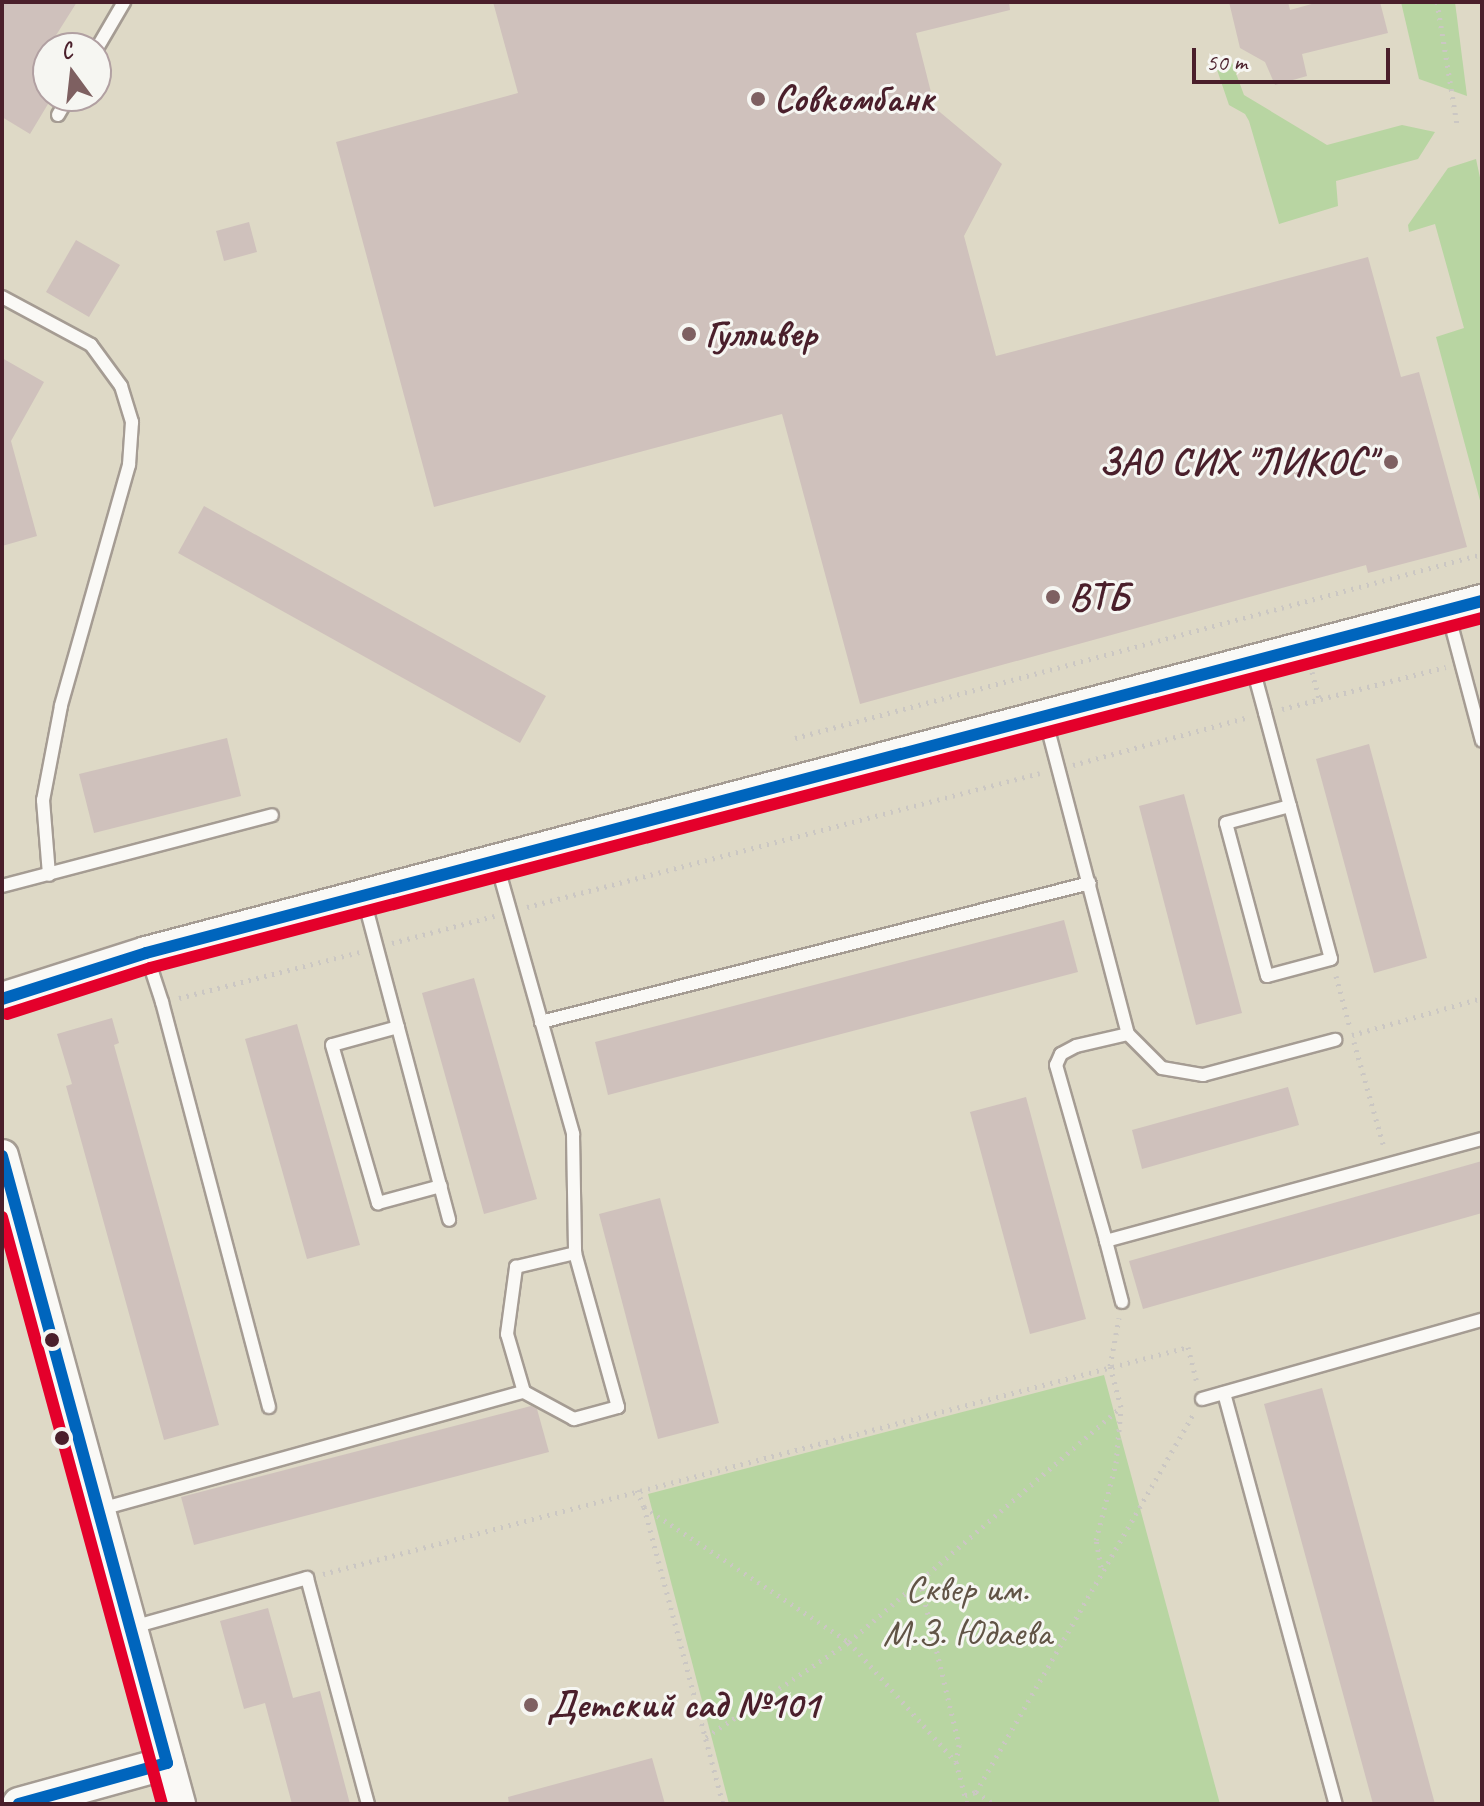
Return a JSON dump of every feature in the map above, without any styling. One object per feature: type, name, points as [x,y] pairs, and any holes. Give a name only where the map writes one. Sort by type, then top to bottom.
[{"type":"street","points":[[2,999],[146,953],[1482,601]]},
{"type":"street","points":[[2,1156],[179,1804]]},
{"type":"street","points":[[19,1804],[167,1763]]},
{"type":"lane","points":[[106,32],[124,2]]},
{"type":"lane","points":[[2,297],[91,345],[121,386],[132,422],[129,465],[61,706],[43,800],[49,875]]},
{"type":"lane","points":[[1448,610],[1482,741]]},
{"type":"lane","points":[[1251,662],[1265,713],[1290,806],[1331,959],[1267,976],[1226,823],[1290,806]]},
{"type":"lane","points":[[1045,718],[1128,1034],[1162,1068],[1203,1075],[1335,1040]]},
{"type":"lane","points":[[2,886],[272,815]]},
{"type":"lane","points":[[98,1510],[524,1392],[574,1419],[618,1407],[575,1253],[573,1134],[495,861]]},
{"type":"lane","points":[[541,1022],[1090,883]]},
{"type":"lane","points":[[363,896],[449,1220]]},
{"type":"lane","points":[[146,953],[162,1002],[269,1407]]},
{"type":"lane","points":[[398,1027],[332,1045],[378,1203],[441,1186]]},
{"type":"lane","points":[[1122,1302],[1056,1065],[1061,1054],[1076,1046],[1128,1034]]},
{"type":"lane","points":[[1106,1241],[1482,1139]]},
{"type":"lane","points":[[524,1392],[507,1334],[516,1267],[575,1253]]},
{"type":"lane","points":[[1202,1399],[1482,1320]]},
{"type":"lane","points":[[1224,1393],[1336,1804]]},
{"type":"lane","points":[[130,1628],[307,1578],[368,1804]]},
{"type":"path","points":[[1437,2],[1457,124]]},
{"type":"path","points":[[795,738],[1482,554]]},
{"type":"path","points":[[162,1002],[1461,663]]},
{"type":"path","points":[[1331,959],[1389,1164]]},
{"type":"path","points":[[1335,1040],[1482,998]]},
{"type":"path","points":[[1102,1569],[1096,1540],[1116,1463],[1121,1407],[1110,1366],[1122,1302]]},
{"type":"path","points":[[307,1578],[1188,1347],[1202,1399],[976,1792],[965,1795]]},
{"type":"path","points":[[706,1737],[849,1642],[1121,1407]]},
{"type":"path","points":[[637,1490],[723,1804]]},
{"type":"path","points":[[644,1507],[849,1642],[956,1762]]},
{"type":"path","points":[[920,1581],[959,1745],[956,1762],[967,1804]]},
{"type":"path","points":[[976,1792],[994,1804]]},
{"type":"green space","points":[[1401,2],[1455,2],[1467,96],[1419,79]]},
{"type":"green space","points":[[1230,57],[1244,95],[1327,145],[1402,125],[1435,132],[1418,159],[1336,181],[1338,206],[1279,224],[1249,121],[1245,114],[1229,105],[1214,61]]},
{"type":"green space","points":[[1476,159],[1482,187],[1482,508],[1436,337],[1464,328],[1435,224],[1409,232],[1408,225],[1448,168]]},
{"type":"green space","name":"Сквер им. М.З. Юдаева","points":[[1104,1375],[1220,1804],[729,1804],[648,1494]]},
{"type":"building","points":[[2,2],[77,2],[58,32],[32,32],[32,112],[43,112],[30,134],[2,117]]},
{"type":"building","name":"Гулливер","points":[[493,2],[1009,2],[1010,10],[916,33],[935,108],[1002,164],[964,236],[996,356],[1368,257],[1401,377],[1419,372],[1467,547],[1368,573],[1366,565],[860,704],[782,414],[434,507],[336,142],[518,93]]},
{"type":"building","points":[[1229,2],[1288,2],[1290,10],[1319,2],[1380,2],[1388,33],[1302,54],[1307,76],[1275,85],[1265,62],[1240,48]]},
{"type":"building","points":[[249,222],[257,252],[224,261],[216,231]]},
{"type":"building","points":[[76,240],[120,265],[89,317],[46,292]]},
{"type":"building","points":[[2,358],[44,382],[11,441],[37,536],[2,546]]},
{"type":"building","points":[[204,506],[546,696],[520,743],[178,553]]},
{"type":"building","points":[[227,738],[241,796],[94,833],[79,774]]},
{"type":"building","points":[[1369,744],[1427,958],[1374,973],[1316,759]]},
{"type":"building","points":[[1184,794],[1242,1013],[1196,1025],[1139,806]]},
{"type":"building","points":[[1064,920],[1078,972],[608,1095],[595,1042]]},
{"type":"building","points":[[474,978],[537,1199],[484,1214],[422,993]]},
{"type":"building","points":[[112,1018],[119,1043],[114,1045],[219,1425],[164,1440],[66,1086],[72,1084],[57,1034]]},
{"type":"building","points":[[297,1024],[360,1245],[307,1259],[245,1039]]},
{"type":"building","points":[[1288,1087],[1299,1125],[1142,1169],[1132,1130]]},
{"type":"building","points":[[1026,1097],[1086,1319],[1030,1334],[970,1112]]},
{"type":"building","points":[[1482,1161],[1482,1213],[1143,1309],[1129,1261]]},
{"type":"building","points":[[660,1198],[719,1423],[658,1439],[599,1214]]},
{"type":"building","points":[[1322,1388],[1435,1804],[1373,1804],[1264,1404]]},
{"type":"building","points":[[531,1406],[537,1409],[549,1452],[194,1545],[181,1497]]},
{"type":"building","points":[[268,1608],[293,1698],[320,1691],[350,1804],[292,1804],[265,1703],[244,1709],[220,1621]]},
{"type":"building","points":[[652,1758],[665,1804],[509,1804],[508,1797]]},
{"type":"transit line","points":[[2,999],[146,953],[1482,601]]},
{"type":"transit line","points":[[7,1014],[150,968],[1482,618]]},
{"type":"transit line","points":[[2,1156],[167,1763],[19,1804]]},
{"type":"transit line","points":[[2,1217],[162,1804]]},
{"type":"place","name":"Совкомбанк","points":[[758,99]]},
{"type":"place","name":"Гулливер","points":[[689,334]]},
{"type":"place","name":"ЗАО СИХ \"ЛИКОС\"","points":[[1391,462]]},
{"type":"place","name":"ВТБ","points":[[1053,597]]},
{"type":"place","name":"Детский сад №101","points":[[531,1705]]}]
